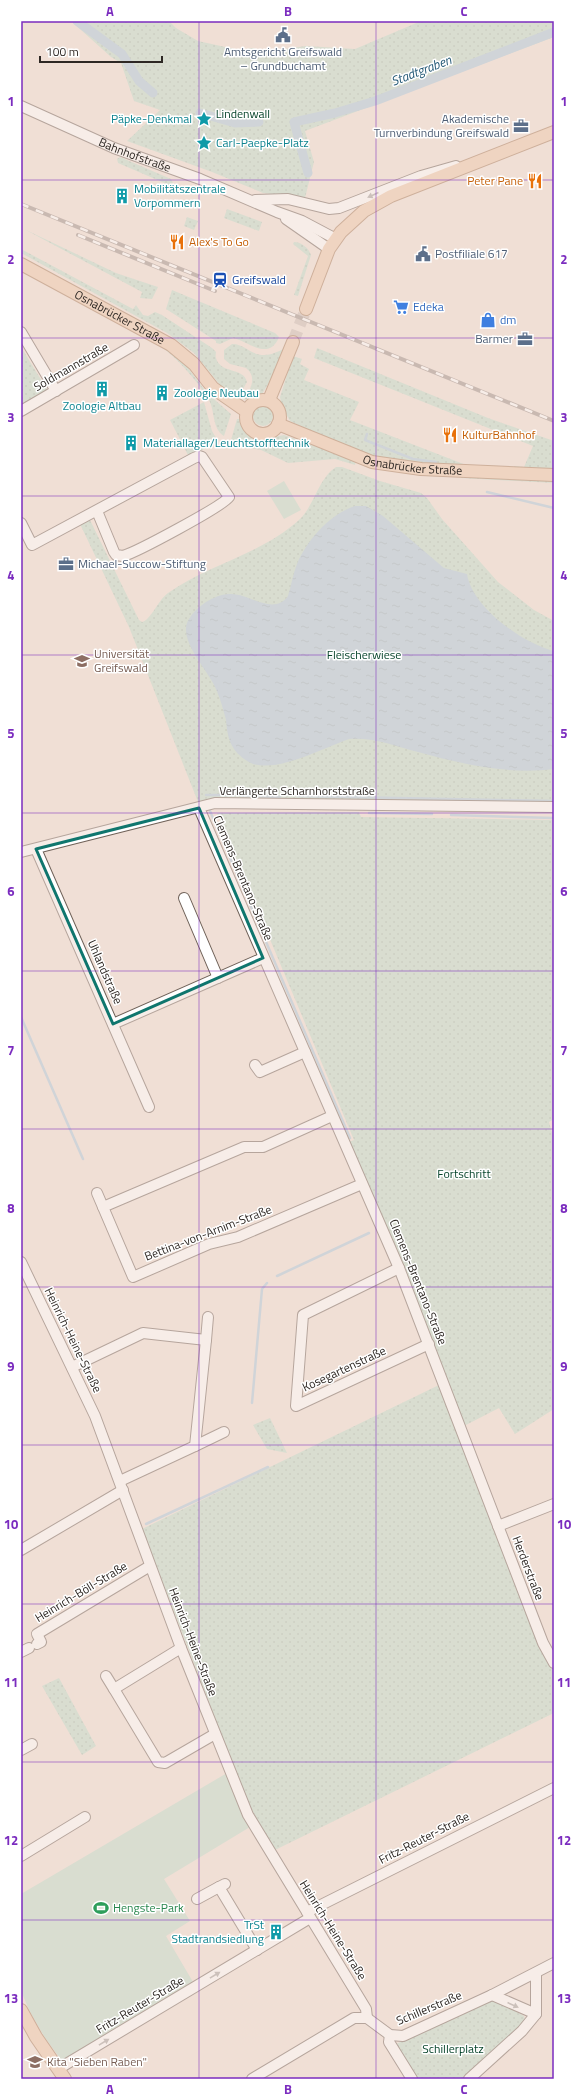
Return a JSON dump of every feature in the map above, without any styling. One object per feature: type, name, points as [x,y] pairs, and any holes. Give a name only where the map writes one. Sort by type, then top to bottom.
[{"type":"main road","name":"Bahnhofstraße","points":[[333,244],[351,222],[375,204],[474,162],[554,132]]},
{"type":"main road","points":[[306,309],[333,244]]},
{"type":"main road","name":"Osnabrücker Straße","points":[[21,264],[170,344],[194,364],[213,388],[246,411]]},
{"type":"main road","points":[[269,400],[293,342]]},
{"type":"main road","points":[[258,400],[269,400],[278,408],[280,413],[278,424],[270,432],[258,433],[249,427],[246,422],[246,411],[254,402],[258,400]]},
{"type":"main road","name":"Osnabrücker Straße","points":[[278,424],[358,457],[391,465],[473,472],[554,475]]},
{"type":"main road","points":[[21,2010],[36,2037],[62,2074]]},
{"type":"street","name":"Bahnhofstraße","points":[[21,106],[119,150],[200,179],[250,200],[276,212],[333,244]]},
{"type":"street","name":"Bahnhofstraße","points":[[250,200],[288,199],[330,209],[339,208],[435,171],[474,162]]},
{"type":"street","points":[[21,332],[56,391]]},
{"type":"street","name":"Soldmannstraße","points":[[21,411],[134,345]]},
{"type":"street","points":[[21,523],[32,545],[97,510],[199,456],[202,458],[229,497],[224,502],[188,523],[123,556],[116,555],[114,552],[97,510]]},
{"type":"street","name":"Verlängerte Scharnhorststraße","points":[[21,852],[215,803],[259,802],[554,807]]},
{"type":"street","name":"Clemens-Brentano-Straße","points":[[199,808],[399,1268],[498,1526]]},
{"type":"street","name":"Uhlandstraße","points":[[36,849],[149,1107]]},
{"type":"street","points":[[184,898],[218,978]]},
{"type":"street","name":"Clemens-Brentano-Straße","points":[[113,1024],[263,958]]},
{"type":"street","points":[[255,1065],[260,1072],[304,1052]]},
{"type":"street","points":[[103,1208],[244,1147],[263,1147],[332,1116]]},
{"type":"street","name":"Bettina-von-Arnim-Straße","points":[[98,1193],[132,1277],[209,1244],[238,1237],[362,1184]]},
{"type":"street","name":"Heinrich-Heine-Straße","points":[[21,1262],[95,1416],[214,1734],[251,1821],[366,2009],[367,2018]]},
{"type":"street","name":"Kosegartenstraße","points":[[399,1268],[303,1315],[296,1406],[429,1344]]},
{"type":"street","points":[[195,1446],[208,1316]]},
{"type":"street","points":[[72,1367],[143,1334],[206,1340]]},
{"type":"street","points":[[21,1550],[122,1485],[224,1432]]},
{"type":"street","points":[[498,1526],[554,1504]]},
{"type":"street","name":"Herderstraße","points":[[498,1526],[542,1643],[554,1663]]},
{"type":"street","name":"Heinrich-Böll-Straße","points":[[29,1648],[41,1642],[37,1634],[150,1566]]},
{"type":"street","points":[[114,1689],[181,1648]]},
{"type":"street","points":[[106,1676],[158,1762],[165,1763],[214,1734]]},
{"type":"street","points":[[21,1750],[32,1744]]},
{"type":"street","name":"Fritz-Reuter-Straße","points":[[62,2074],[308,1915],[554,1788]]},
{"type":"street","points":[[21,1856],[85,1817]]},
{"type":"street","points":[[198,1899],[222,1886],[256,1950]]},
{"type":"street","name":"Schillerstraße","points":[[367,2018],[390,2035],[403,2036],[492,1995],[554,1963]]},
{"type":"street","points":[[469,2079],[522,2031],[536,2014],[536,1973]]},
{"type":"street","points":[[492,1995],[536,2014]]},
{"type":"street","points":[[252,2079],[354,2018],[367,2018]]},
{"type":"street","points":[[390,2035],[389,2042],[412,2079]]},
{"type":"highlighted area","points":[[199,808],[263,958],[113,1024],[36,849]]},
{"type":"green space","name":"Lindenwall","points":[[71,21],[169,21],[176,28],[198,41],[239,50],[253,48],[263,52],[306,46],[355,49],[421,21],[554,21],[554,37],[305,131],[314,162],[305,198],[263,193],[212,172],[127,141],[160,110],[134,101],[121,63],[111,57]]},
{"type":"green space","points":[[120,157],[171,179],[173,183],[169,185],[118,163],[117,159]]},
{"type":"green space","points":[[227,209],[262,222],[259,231],[224,218]]},
{"type":"green space","points":[[187,217],[198,221],[194,230],[184,226]]},
{"type":"green space","points":[[24,229],[116,273],[158,287],[152,299],[140,298],[142,292]]},
{"type":"green space","points":[[294,242],[304,246],[311,255],[298,296],[294,295],[308,256],[293,244]]},
{"type":"green space","points":[[21,249],[133,309],[136,305],[143,315],[148,316],[155,312],[162,315],[212,348],[216,352],[218,363],[245,377],[247,382],[238,398],[220,385],[194,353],[167,333],[21,253]]},
{"type":"green space","points":[[172,290],[275,333],[279,337],[275,344],[270,348],[264,349],[233,338],[220,344],[216,343],[216,341],[166,309]]},
{"type":"green space","points":[[157,343],[176,352],[207,393],[231,414],[224,436],[217,429],[211,404],[204,392],[179,362]]},
{"type":"green space","points":[[232,344],[240,345],[256,354],[261,355],[275,353],[285,348],[272,378],[262,394],[244,400],[252,384],[252,376],[246,368],[230,364],[224,359],[224,350]]},
{"type":"green space","points":[[21,347],[48,391],[21,406]]},
{"type":"green space","points":[[317,348],[488,418],[554,441],[554,471],[517,470],[514,466],[524,467],[533,446],[314,358]]},
{"type":"green space","points":[[293,356],[302,359],[300,364],[309,369],[304,380],[359,402],[350,420],[466,465],[501,466],[498,468],[402,462],[369,455],[334,442],[290,421],[282,407],[280,397]]},
{"type":"green space","points":[[204,402],[212,431],[218,441],[189,457],[170,420]]},
{"type":"green space","points":[[263,406],[270,409],[273,416],[270,423],[263,426],[256,423],[253,416],[256,409]]},
{"type":"green space","points":[[237,419],[241,419],[244,430],[254,438],[269,438],[284,435],[356,461],[355,465],[335,459],[288,463],[261,450],[233,445],[231,440]]},
{"type":"green space","name":"Fleischerwiese","points":[[336,467],[342,467],[380,481],[421,493],[427,498],[442,519],[498,582],[534,610],[554,621],[554,804],[237,800],[198,802],[129,627],[80,524],[90,520],[139,620],[142,622],[148,618],[164,596],[168,593],[201,574],[269,542],[285,531],[305,513],[325,478]]},
{"type":"green space","points":[[460,475],[554,479],[554,483],[461,478]]},
{"type":"green space","points":[[284,481],[301,510],[284,519],[267,491]]},
{"type":"green space","name":"Fortschritt","points":[[359,812],[361,817],[554,820],[554,1119],[549,1122],[554,1140],[554,1409],[515,1434],[499,1408],[464,1426],[401,1258],[349,1142],[354,1140],[217,813]]},
{"type":"green space","points":[[441,1384],[524,1607],[544,1655],[554,1670],[554,1713],[273,1851],[246,1798],[142,1529]]},
{"type":"green space","points":[[270,1418],[287,1453],[267,1449],[253,1425]]},
{"type":"green space","points":[[59,1678],[96,1746],[82,1755],[42,1686]]},
{"type":"green space","name":"Hengste-Park","points":[[227,1773],[250,1827],[164,1879],[190,1921],[166,1936],[193,1982],[62,2061],[45,2038],[30,2012],[21,1991],[21,1894]]},
{"type":"green space","name":"Schillerplatz","points":[[492,1998],[524,2016],[525,2020],[520,2029],[463,2079],[417,2079],[396,2044]]},
{"type":"water","name":"Fleischerwiese","points":[[355,506],[366,506],[383,516],[444,568],[467,574],[478,599],[500,622],[514,632],[541,647],[554,651],[554,769],[520,771],[485,767],[451,761],[384,742],[367,739],[349,739],[301,758],[276,765],[264,766],[253,764],[242,758],[232,746],[217,692],[189,643],[186,634],[186,626],[189,619],[196,610],[206,602],[223,595],[236,594],[268,604],[282,602],[288,596],[301,555],[313,537],[337,515]]},
{"type":"waterway","name":"Stadtgraben","points":[[77,21],[122,54],[139,81],[153,93]]},
{"type":"waterway","name":"Stadtgraben","points":[[308,173],[294,122],[335,113],[375,101],[554,32]]},
{"type":"waterway","name":"Stadtgraben","points":[[200,113],[235,123],[259,122]]},
{"type":"waterway","points":[[367,434],[365,440],[413,459],[436,462]]},
{"type":"waterway","points":[[487,492],[554,508]]},
{"type":"waterway","points":[[206,795],[234,795]]},
{"type":"waterway","points":[[241,796],[280,797]]},
{"type":"waterway","points":[[298,796],[554,801]]},
{"type":"waterway","points":[[210,811],[350,1138]]},
{"type":"waterway","points":[[369,813],[432,814]]},
{"type":"waterway","points":[[451,815],[554,818]]},
{"type":"waterway","points":[[21,1017],[83,1159]]},
{"type":"waterway","points":[[277,1276],[369,1233]]},
{"type":"waterway","points":[[252,1403],[262,1289],[267,1283]]},
{"type":"waterway","points":[[146,1524],[268,1467]]},
{"type":"tunnel","points":[[293,342],[306,309]]},
{"type":"railway","points":[[21,204],[554,421]]},
{"type":"railway","points":[[78,235],[215,291]]},
{"type":"place","name":"Amtsgericht Greifswald – Grundbuchamt","points":[[283,35]]},
{"type":"place","name":"Päpke-Denkmal","points":[[204,119]]},
{"type":"place","name":"Akademische Turnverbindung Greifswald","points":[[521,126]]},
{"type":"place","name":"Carl-Paepke-Platz","points":[[204,143]]},
{"type":"place","name":"Peter Pane","points":[[535,181]]},
{"type":"place","name":"Mobilitätszentrale Vorpommern","points":[[122,196]]},
{"type":"place","name":"Alex's To Go","points":[[177,242]]},
{"type":"place","name":"Postfiliale 617","points":[[423,254]]},
{"type":"place","name":"Greifswald","points":[[220,280]]},
{"type":"place","name":"Edeka","points":[[401,307]]},
{"type":"place","name":"dm","points":[[488,320]]},
{"type":"place","name":"Barmer","points":[[525,339]]},
{"type":"place","name":"Zoologie Altbau","points":[[102,389]]},
{"type":"place","name":"Zoologie Neubau","points":[[162,393]]},
{"type":"place","name":"KulturBahnhof","points":[[450,435]]},
{"type":"place","name":"Materiallager/Leuchtstofftechnik","points":[[131,443]]},
{"type":"place","name":"Michael-Succow-Stiftung","points":[[66,564]]},
{"type":"place","name":"Universität Greifswald","points":[[82,661]]},
{"type":"place","name":"Hengste-Park","points":[[101,1908]]},
{"type":"place","name":"TrSt Stadtrandsiedlung","points":[[276,1932]]},
{"type":"place","name":"Kita \"Sieben Raben\"","points":[[35,2062]]}]
